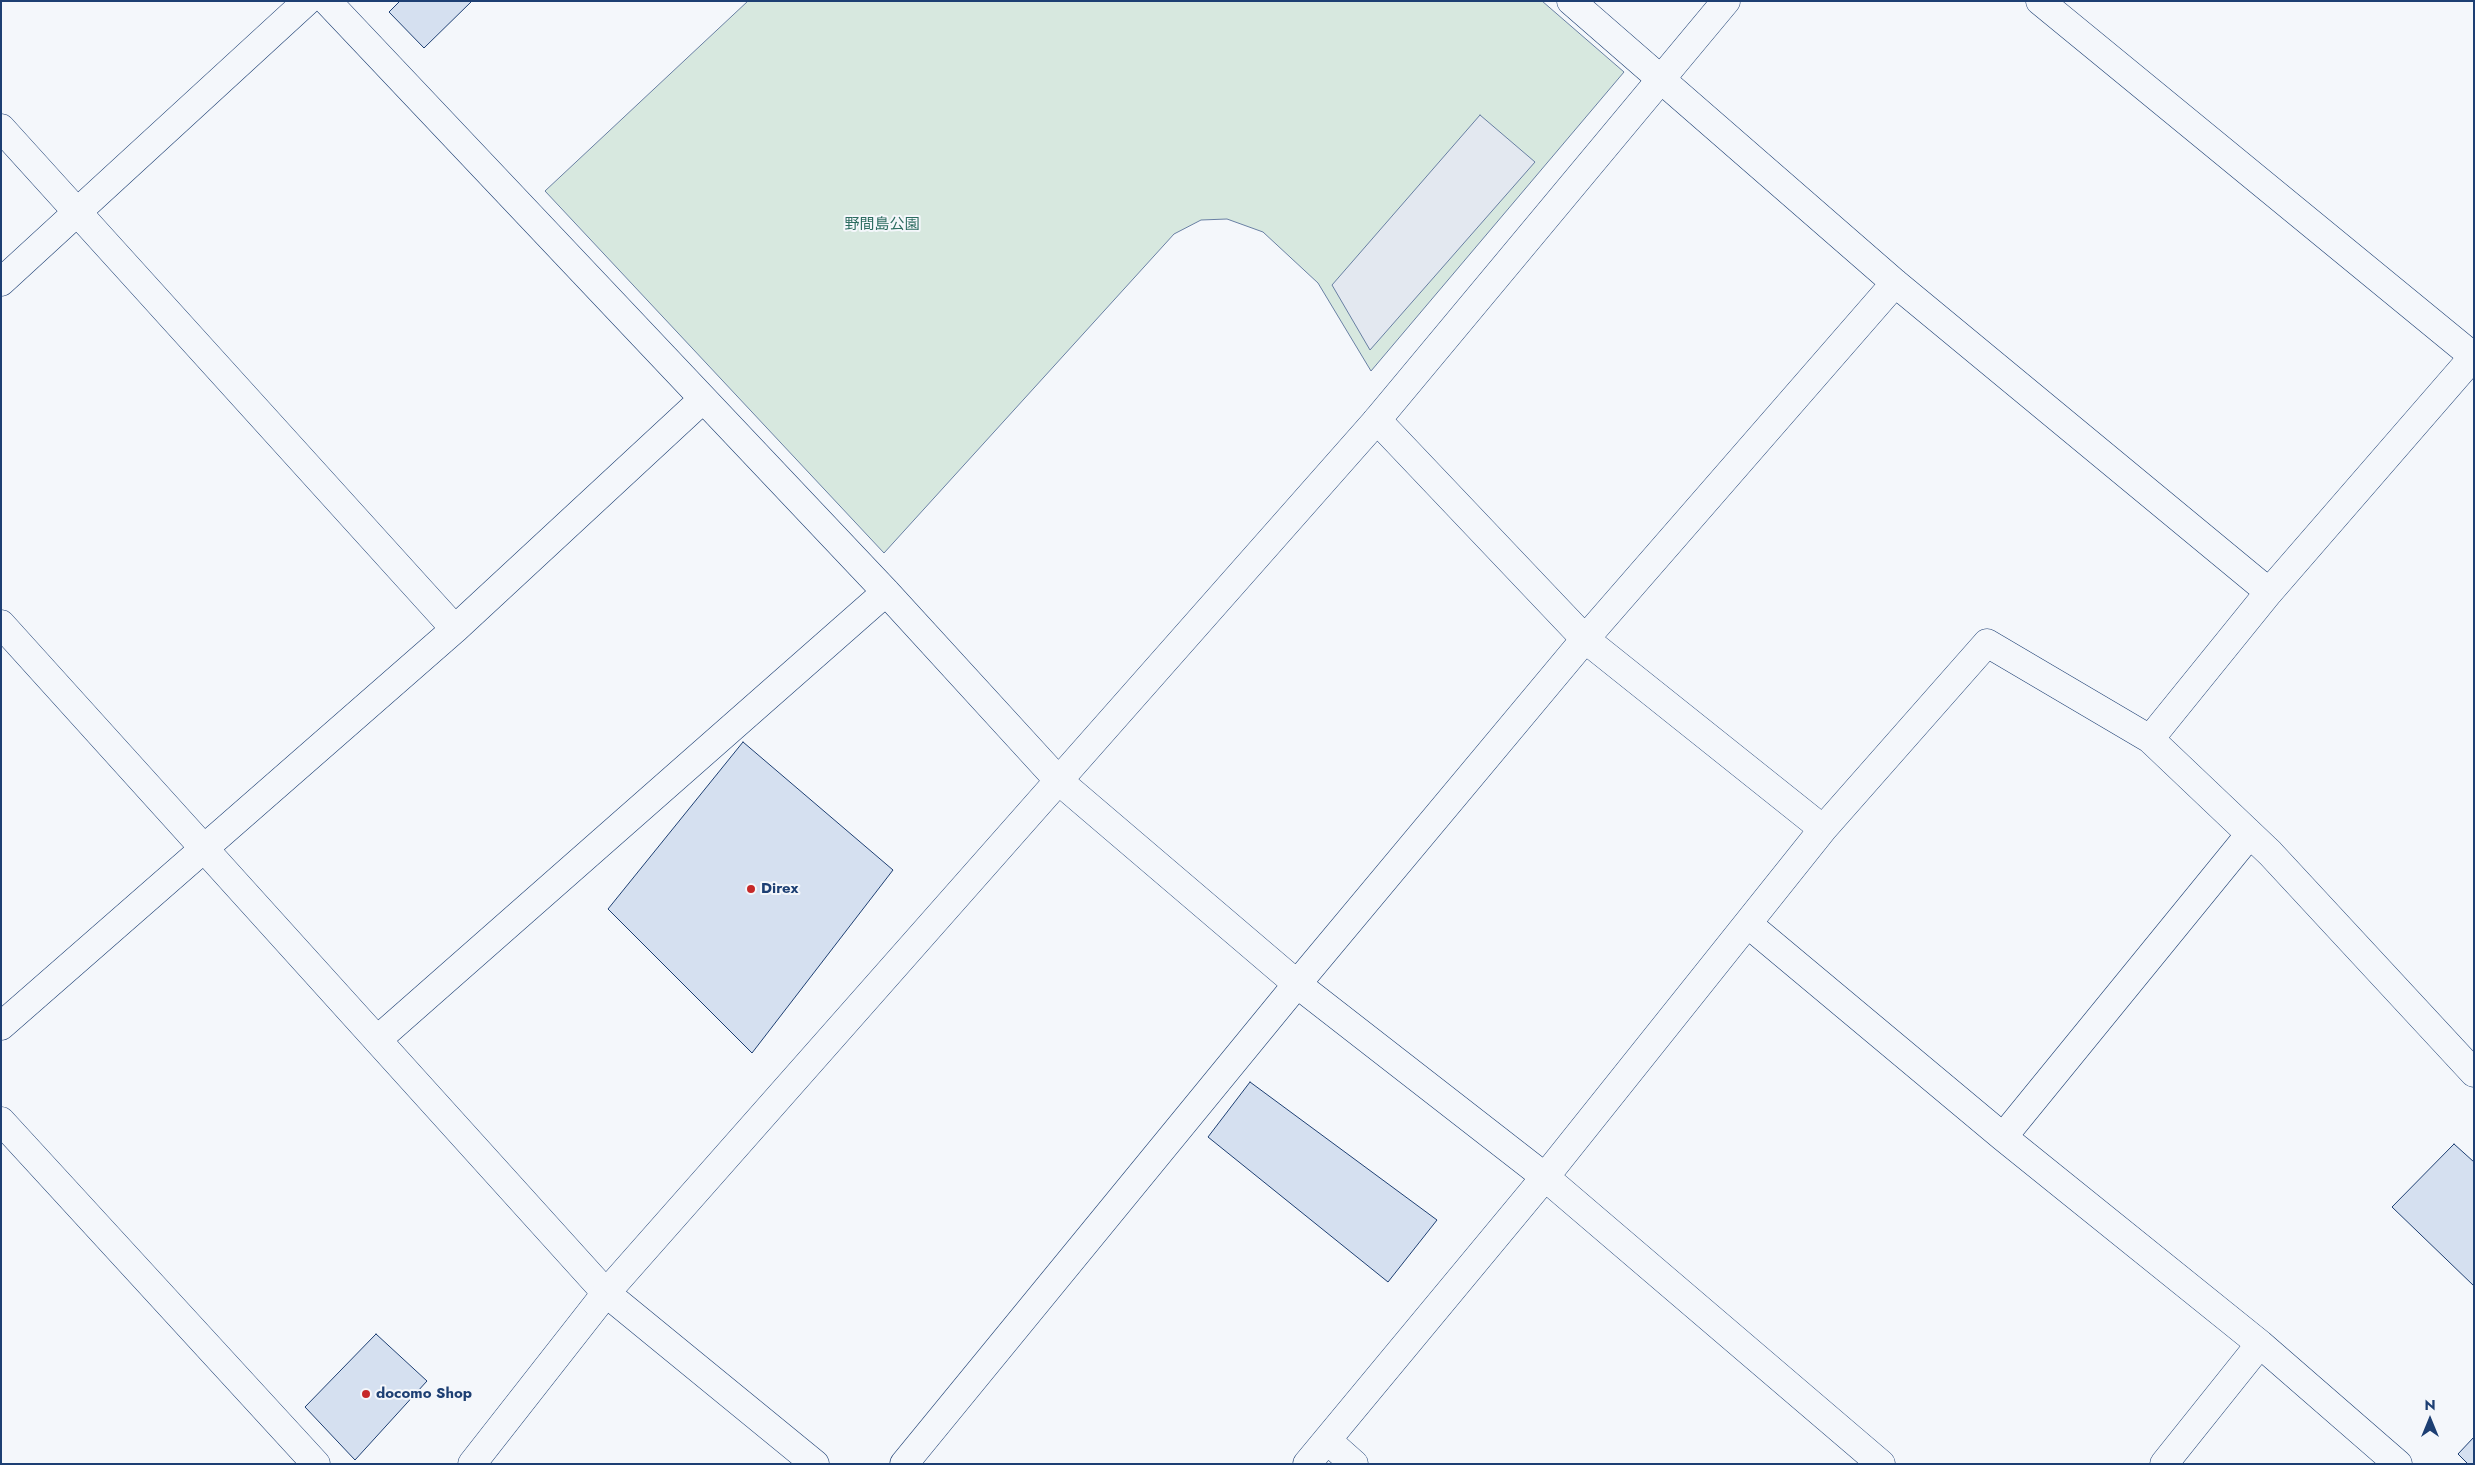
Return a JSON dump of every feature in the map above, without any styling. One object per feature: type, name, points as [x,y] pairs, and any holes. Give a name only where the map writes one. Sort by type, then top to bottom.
[{"type":"street","points":[[1,282],[307,1]]},
{"type":"street","points":[[326,1],[702,400],[886,592],[1059,781],[1297,984],[1546,1178],[1881,1464]]},
{"type":"street","points":[[1571,1],[1895,283],[2269,592]]},
{"type":"street","points":[[472,1464],[606,1293],[1377,420],[1726,1]]},
{"type":"street","points":[[2040,1],[2474,357],[2269,592],[2150,739]]},
{"type":"street","points":[[1,128],[455,629]]},
{"type":"street","points":[[904,1464],[1297,984],[1585,639],[1895,283]]},
{"type":"street","points":[[1,1026],[455,629],[702,400]]},
{"type":"street","points":[[1377,420],[1585,639],[1823,829]]},
{"type":"street","points":[[378,1040],[886,592]]},
{"type":"street","points":[[1,624],[606,1293],[815,1464]]},
{"type":"street","points":[[1308,1464],[1546,1178],[1823,829],[1987,643],[2150,739],[2250,834],[2474,1074]]},
{"type":"street","points":[[2003,1137],[2250,834]]},
{"type":"street","points":[[1748,924],[2003,1137],[2260,1344],[2398,1464]]},
{"type":"street","points":[[1,1121],[316,1464]]},
{"type":"street","points":[[2164,1464],[2260,1344]]},
{"type":"street","points":[[1327,1440],[1354,1464]]},
{"type":"green space","name":"野間島公園","points":[[748,1],[1542,1],[1624,72],[1371,371],[1318,283],[1263,232],[1227,219],[1201,220],[1174,234],[884,553],[545,191]]},
{"type":"shaded area","points":[[1480,115],[1535,162],[1370,350],[1332,285]]},
{"type":"building","points":[[400,1],[472,1],[424,48],[389,12]]},
{"type":"building","name":"Direx","points":[[743,742],[893,870],[752,1053],[608,909]]},
{"type":"building","points":[[1250,1082],[1437,1220],[1388,1282],[1208,1137]]},
{"type":"building","points":[[2454,1144],[2474,1162],[2474,1286],[2392,1207]]},
{"type":"building","name":"docomo Shop","points":[[376,1334],[427,1381],[355,1460],[305,1407]]},
{"type":"building","points":[[2474,1437],[2474,1464],[2468,1464],[2458,1454]]},
{"type":"place","name":"Direx","points":[[751,889]]},
{"type":"place","name":"docomo Shop","points":[[366,1394]]}]
